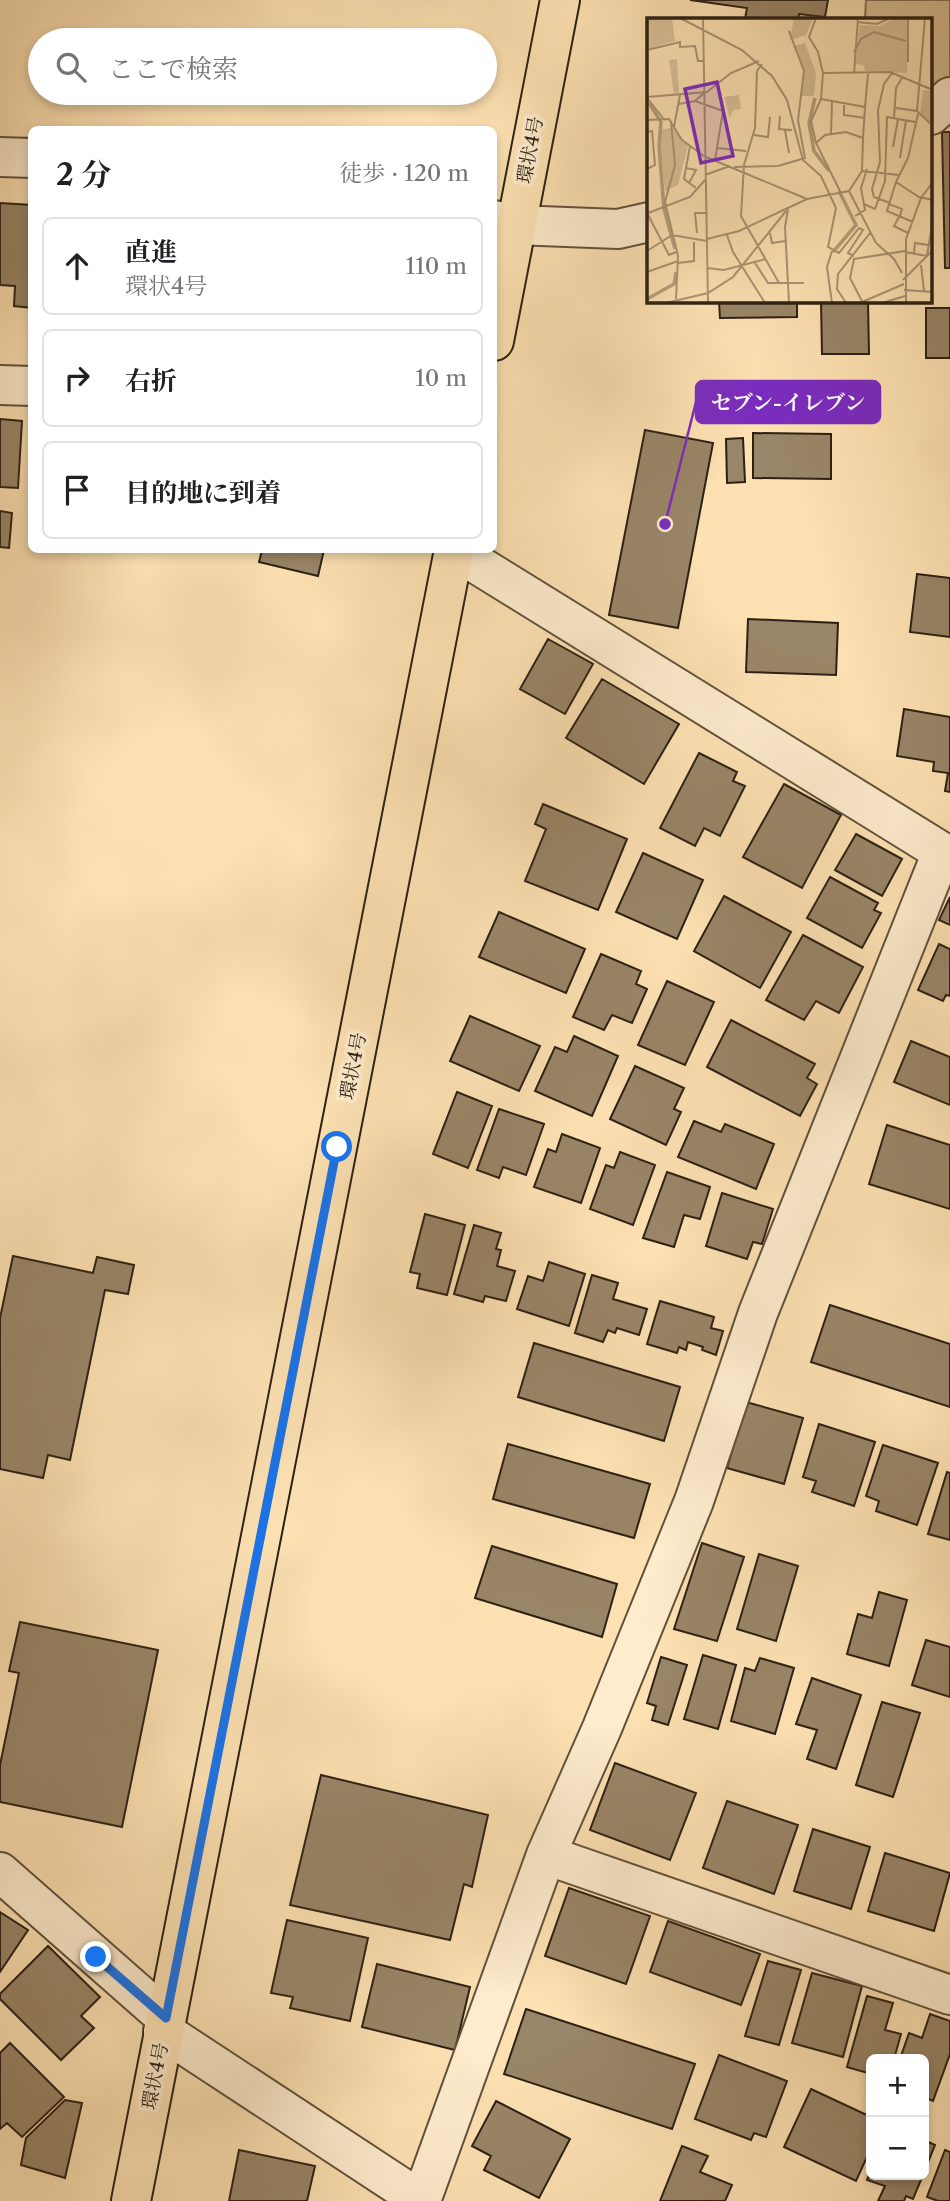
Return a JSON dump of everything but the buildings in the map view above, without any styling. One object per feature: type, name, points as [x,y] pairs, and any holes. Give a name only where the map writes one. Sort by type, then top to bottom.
[{"type":"main road","name":"環状4号","points":[[497,293],[501,229],[560,0]]},
{"type":"main road","name":"環状4号","points":[[131,2201],[453,553]]},
{"type":"street","points":[[932,114],[950,97]]},
{"type":"street","points":[[0,157],[28,158]]},
{"type":"street","points":[[501,229],[618,229],[647,222]]},
{"type":"street","points":[[0,385],[28,386]]},
{"type":"street","points":[[0,1872],[164,2025],[411,2198],[546,1855],[602,1728],[694,1501],[758,1313],[942,852],[459,553]]},
{"type":"street","points":[[546,1855],[950,1995]]},
{"type":"shaded area","points":[[866,0],[950,0],[950,80],[932,95],[932,18],[865,18]]},
{"type":"place","name":"セブン-イレブン","points":[[665,524]]},
{"type":"route","points":[[96,1957],[166,2018],[337,1147]]}]
